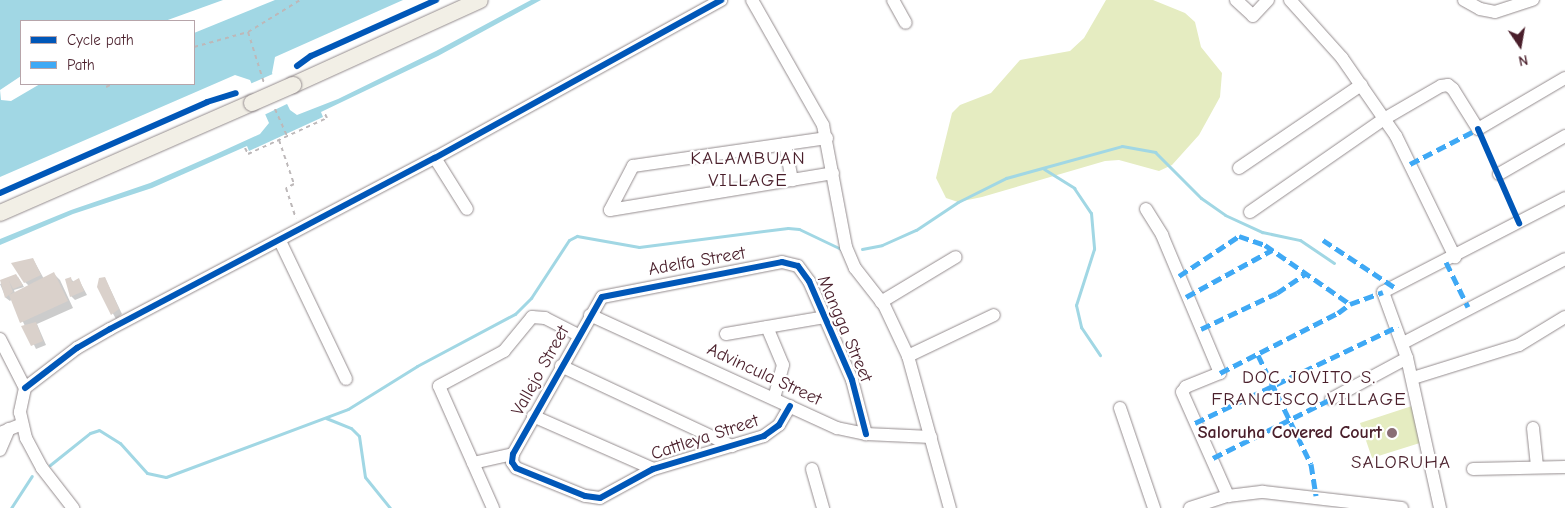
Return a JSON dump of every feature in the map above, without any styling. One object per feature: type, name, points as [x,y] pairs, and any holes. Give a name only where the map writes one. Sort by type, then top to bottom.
[{"type":"main road","points":[[0,213],[293,85],[480,0]]},
{"type":"street","points":[[25,388],[92,339],[435,158],[721,0]]},
{"type":"street","points":[[752,0],[818,114],[828,138],[843,233],[850,258],[881,302],[908,356],[950,508]]},
{"type":"street","points":[[893,0],[906,23]]},
{"type":"street","points":[[1236,0],[1253,16],[1268,0]]},
{"type":"street","points":[[1290,0],[1342,58],[1396,136],[1455,257]]},
{"type":"street","points":[[1464,0],[1487,11],[1501,12],[1516,3],[1532,0]]},
{"type":"street","points":[[1250,212],[1384,119],[1444,85],[1451,86],[1478,129],[1565,78]]},
{"type":"street","points":[[1240,168],[1361,85]]},
{"type":"street","points":[[1498,174],[1565,136]]},
{"type":"street","points":[[828,138],[633,166],[610,210],[833,173]]},
{"type":"street","points":[[785,144],[792,180]]},
{"type":"street","points":[[435,158],[467,209]]},
{"type":"street","points":[[1440,508],[1408,358],[1383,292],[1455,257],[1565,198]]},
{"type":"street","points":[[1146,209],[1162,235],[1220,373],[1186,387],[1182,392],[1228,496]]},
{"type":"street","points":[[280,240],[346,380]]},
{"type":"street","points":[[881,302],[956,257]]},
{"type":"street","points":[[1403,342],[1565,259]]},
{"type":"street","name":"Adelfa Street","points":[[602,297],[782,262],[798,266]]},
{"type":"street","name":"Mangga Street","points":[[798,266],[825,317],[852,380],[866,434]]},
{"type":"street","name":"Vallejo Street","points":[[512,458],[533,416],[602,297]]},
{"type":"street","points":[[908,356],[994,314]]},
{"type":"street","name":"Advincula Street","points":[[590,315],[837,428],[866,434],[931,437]]},
{"type":"street","points":[[493,508],[439,386],[504,351],[532,317],[545,318],[579,335]]},
{"type":"street","points":[[726,334],[825,317]]},
{"type":"street","points":[[1413,378],[1519,346],[1565,317]]},
{"type":"street","points":[[767,327],[783,365],[774,399]]},
{"type":"street","points":[[0,339],[25,388],[20,412],[22,424],[42,468],[72,508]]},
{"type":"street","points":[[1331,399],[1408,358]]},
{"type":"street","points":[[561,366],[732,446]]},
{"type":"street","name":"Cattleya Street","points":[[512,458],[516,468],[593,498],[607,496],[653,469],[773,432],[790,406]]},
{"type":"street","points":[[1120,408],[1154,508]]},
{"type":"street","points":[[533,416],[653,469]]},
{"type":"street","points":[[0,450],[4,431],[22,424]]},
{"type":"street","points":[[1533,428],[1537,467]]},
{"type":"street","points":[[473,463],[512,458]]},
{"type":"street","points":[[1473,469],[1565,467]]},
{"type":"street","points":[[812,469],[824,508]]},
{"type":"street","points":[[1190,508],[1228,496],[1280,492],[1402,508]]},
{"type":"path","points":[[195,47],[248,32],[300,0]]},
{"type":"path","points":[[106,87],[110,85]]},
{"type":"path","points":[[245,148],[248,154],[279,140],[286,135],[327,118],[324,112]]},
{"type":"path","points":[[279,140],[294,184],[286,188],[300,230]]},
{"type":"green space","points":[[1106,0],[1153,0],[1185,13],[1195,22],[1201,47],[1222,73],[1220,97],[1199,135],[1172,165],[1159,171],[1119,160],[1105,161],[982,197],[958,202],[946,198],[936,178],[952,113],[960,105],[991,93],[1020,60],[1070,51],[1084,38]]},
{"type":"green space","name":"Saloruha Covered Court","points":[[1412,406],[1423,442],[1372,458],[1360,423]]},
{"type":"water","points":[[0,0],[403,0],[275,57],[272,73],[290,110],[297,115],[338,99],[436,51],[531,0],[541,0],[438,56],[321,112],[323,117],[249,151],[247,146],[152,188],[73,214],[0,245],[0,239],[71,210],[150,183],[260,134],[269,123],[250,80],[235,75],[0,177]]},
{"type":"pier","points":[[223,0],[275,0],[195,33],[195,20],[168,20]]},
{"type":"pier","points":[[275,73],[289,103],[264,115],[250,84]]},
{"type":"pier","points":[[20,77],[20,85],[38,85],[11,101],[1,100],[0,90]]},
{"type":"building","points":[[33,258],[41,275],[24,283],[11,263]]},
{"type":"building","points":[[54,272],[68,301],[20,323],[9,295]]},
{"type":"building","points":[[16,274],[23,285],[13,289],[9,281],[13,292],[5,298],[0,280]]},
{"type":"building","points":[[71,277],[72,282],[79,278],[84,291],[70,297],[65,279]]},
{"type":"building","points":[[105,277],[119,309],[111,315],[97,287],[99,278]]},
{"type":"building","points":[[36,322],[43,341],[31,346],[21,326]]},
{"type":"waterway","points":[[862,249],[882,245],[916,230],[958,202],[1006,178],[1122,146],[1155,152],[1201,198],[1225,215],[1262,232],[1300,240],[1334,263]]},
{"type":"waterway","points":[[1044,169],[1074,188],[1091,213],[1094,249],[1076,305],[1081,327],[1100,355]]},
{"type":"waterway","points":[[50,465],[90,433],[99,430],[120,443],[147,473],[166,477],[348,409],[417,366],[515,314],[531,298],[569,240],[577,236],[639,247],[788,228],[799,229],[841,249]]},
{"type":"waterway","points":[[326,418],[351,428],[359,436],[365,477],[390,508]]},
{"type":"waterway","points":[[11,508],[32,476]]},
{"type":"marked path","points":[[1410,164],[1478,129],[1479,131]]},
{"type":"marked path","points":[[1179,276],[1239,236],[1265,245],[1350,304]]},
{"type":"marked path","points":[[1323,240],[1394,287]]},
{"type":"marked path","points":[[1186,297],[1272,250]]},
{"type":"marked path","points":[[1446,262],[1468,307]]},
{"type":"marked path","points":[[1201,329],[1277,293],[1305,274]]},
{"type":"marked path","points":[[1220,373],[1338,313],[1350,304],[1383,292]]},
{"type":"marked path","points":[[1195,423],[1398,326]]},
{"type":"marked path","points":[[1258,355],[1311,464],[1316,496]]},
{"type":"marked path","points":[[1213,458],[1331,399]]},
{"type":"cycle path","points":[[297,66],[311,56],[436,0]]},
{"type":"cycle path","points":[[25,388],[77,348],[110,329],[435,158],[721,0]]},
{"type":"cycle path","points":[[0,193],[207,102],[236,93]]},
{"type":"cycle path","points":[[1478,129],[1519,223]]},
{"type":"cycle path","points":[[790,406],[779,425],[764,436],[653,469],[600,498],[585,496],[516,468],[512,462],[513,454],[602,297],[782,262],[798,266],[809,281],[852,380],[866,434]]},
{"type":"place","name":"Saloruha Covered Court","points":[[1392,433]]},
{"type":"district","name":"KALAMBUAN VILLAGE","points":[[748,170]]},
{"type":"district","name":"DOC JOVITO S. FRANCISCO VILLAGE","points":[[1309,389]]},
{"type":"district","name":"SALORUHA","points":[[1401,463]]}]
